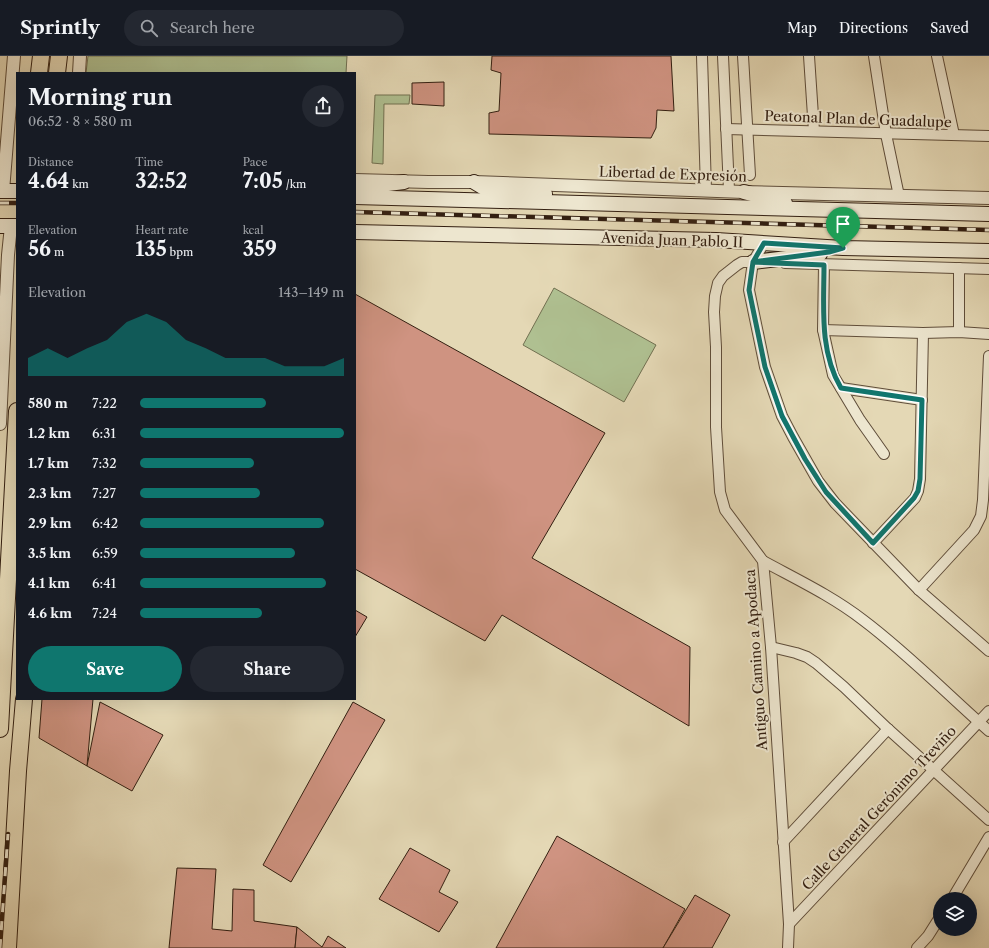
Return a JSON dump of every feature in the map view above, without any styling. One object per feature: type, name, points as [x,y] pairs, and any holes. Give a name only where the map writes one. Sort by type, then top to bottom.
[{"type":"main road","points":[[40,72],[41,56]]},
{"type":"main road","points":[[57,72],[59,56]]},
{"type":"main road","points":[[356,188],[404,182]]},
{"type":"main road","points":[[474,182],[484,188],[565,197],[586,204]]},
{"type":"main road","points":[[744,192],[805,208]]},
{"type":"main road","points":[[356,197],[989,214]]},
{"type":"main road","name":"Avenida Juan Pablo II","points":[[356,232],[716,240],[843,248],[989,250]]},
{"type":"main road","points":[[753,262],[829,252],[843,248]]},
{"type":"main road","points":[[0,729],[16,424]]},
{"type":"main road","points":[[0,580],[8,566]]},
{"type":"main road","points":[[8,948],[18,771],[24,700]]},
{"type":"street","points":[[7,191],[14,56]]},
{"type":"street","points":[[79,72],[80,56]]},
{"type":"street","points":[[702,56],[706,190]]},
{"type":"street","points":[[723,56],[729,190]]},
{"type":"street","points":[[743,56],[750,175]]},
{"type":"street","points":[[810,56],[814,131]]},
{"type":"street","points":[[874,56],[886,134],[899,196]]},
{"type":"street","points":[[937,56],[954,135]]},
{"type":"street","name":"Peatonal Plan de Guadalupe","points":[[726,129],[989,136]]},
{"type":"street","name":"Libertad de Expresión","points":[[356,180],[474,182],[729,190],[744,192],[989,198]]},
{"type":"street","points":[[0,424],[13,251],[9,226]]},
{"type":"street","points":[[764,243],[753,262],[749,290],[755,324],[765,367],[782,416],[805,459],[826,492],[873,543],[919,590],[989,651]]},
{"type":"street","name":"Antiguo Camino a Apodaca","points":[[788,948],[789,924],[771,647],[763,560],[725,510],[720,492],[716,427],[716,347],[714,312],[718,283],[730,270],[742,262],[989,269]]},
{"type":"street","points":[[824,265],[823,330],[833,376],[860,420],[884,454]]},
{"type":"street","points":[[959,332],[960,268]]},
{"type":"street","points":[[823,330],[923,333],[959,332],[989,334]]},
{"type":"street","points":[[873,543],[914,498],[918,491],[920,479],[923,333]]},
{"type":"street","points":[[919,590],[974,530],[981,516],[989,356]]},
{"type":"street","points":[[841,388],[922,400]]},
{"type":"street","points":[[763,560],[842,606],[863,620],[910,659],[989,731]]},
{"type":"street","points":[[771,647],[796,653],[807,657],[816,663],[844,687],[888,730],[934,769],[989,820]]},
{"type":"street","name":"Calle General Gerónimo Treviño","points":[[789,924],[989,711]]},
{"type":"street","points":[[783,842],[888,730]]},
{"type":"street","points":[[956,892],[989,837]]},
{"type":"street","points":[[917,948],[933,928]]},
{"type":"green space","points":[[88,56],[347,56],[346,72],[86,72]]},
{"type":"green space","points":[[375,95],[410,95],[409,104],[384,104],[383,164],[372,163]]},
{"type":"green space","points":[[554,288],[656,345],[624,402],[523,345]]},
{"type":"building","points":[[492,56],[671,56],[674,111],[657,110],[656,128],[651,138],[489,134],[489,113],[499,111],[501,73],[491,70]]},
{"type":"building","points":[[444,82],[444,106],[412,104],[412,83]]},
{"type":"building","points":[[356,295],[605,433],[532,558],[690,647],[689,726],[502,615],[485,641],[356,570]]},
{"type":"building","points":[[356,611],[367,617],[356,635]]},
{"type":"building","points":[[42,700],[93,700],[87,766],[39,738]]},
{"type":"building","points":[[100,702],[163,735],[132,791],[87,766]]},
{"type":"building","points":[[353,702],[385,720],[291,882],[263,865]]},
{"type":"building","points":[[557,836],[685,909],[663,948],[496,948]]},
{"type":"building","points":[[410,848],[450,870],[439,892],[458,902],[439,932],[379,899]]},
{"type":"building","points":[[177,868],[216,869],[212,929],[232,931],[233,889],[254,890],[254,921],[297,927],[295,948],[169,948]]},
{"type":"building","points":[[695,895],[730,915],[712,948],[663,948]]},
{"type":"building","points":[[297,927],[322,947],[328,936],[346,948],[295,948]]},
{"type":"railway","points":[[0,203],[16,203]]},
{"type":"railway","points":[[356,212],[989,230]]},
{"type":"railway","points":[[0,948],[8,834]]},
{"type":"route","points":[[843,248],[764,243],[753,262],[749,290],[765,367],[782,416],[818,481],[835,503],[873,543],[914,498],[918,491],[920,479],[922,400],[841,388],[833,376],[823,330],[824,265],[753,262],[829,252],[843,248]]}]
